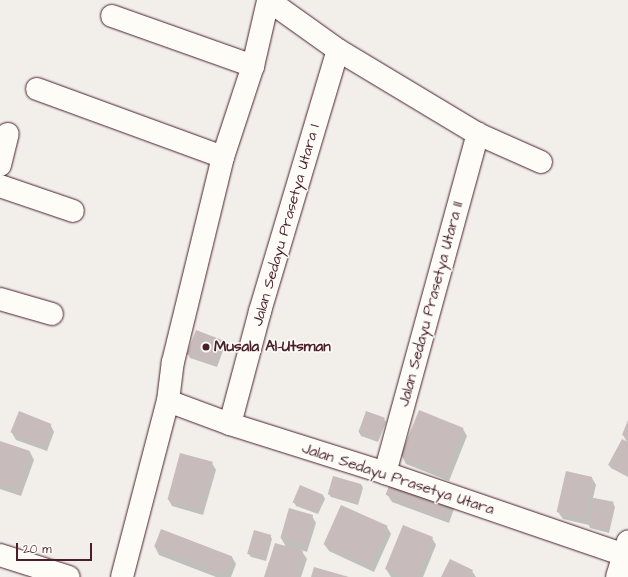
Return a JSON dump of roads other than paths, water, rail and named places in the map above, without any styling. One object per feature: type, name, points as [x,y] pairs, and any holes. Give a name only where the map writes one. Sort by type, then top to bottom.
[{"type":"street","points":[[122,577],[168,401],[173,362],[223,157],[253,66],[268,0],[338,50],[478,134],[541,162]]},
{"type":"street","points":[[112,16],[253,66]]},
{"type":"street","name":"Jalan Sedayu Prasetya Utara I","points":[[230,424],[260,311],[338,50]]},
{"type":"street","points":[[37,89],[223,157]]},
{"type":"street","points":[[0,165],[8,134]]},
{"type":"street","name":"Jalan Sedayu Prasetya Utara II","points":[[384,473],[478,134]]},
{"type":"street","points":[[0,186],[73,211]]},
{"type":"street","points":[[0,300],[52,314]]},
{"type":"street","name":"Jalan Sedayu Prasetya Utara","points":[[168,401],[230,424],[626,551]]},
{"type":"street","points":[[617,577],[626,551]]},
{"type":"street","points":[[0,555],[69,577]]},
{"type":"place","name":"Musala Al-Utsman","points":[[206,347]]}]
